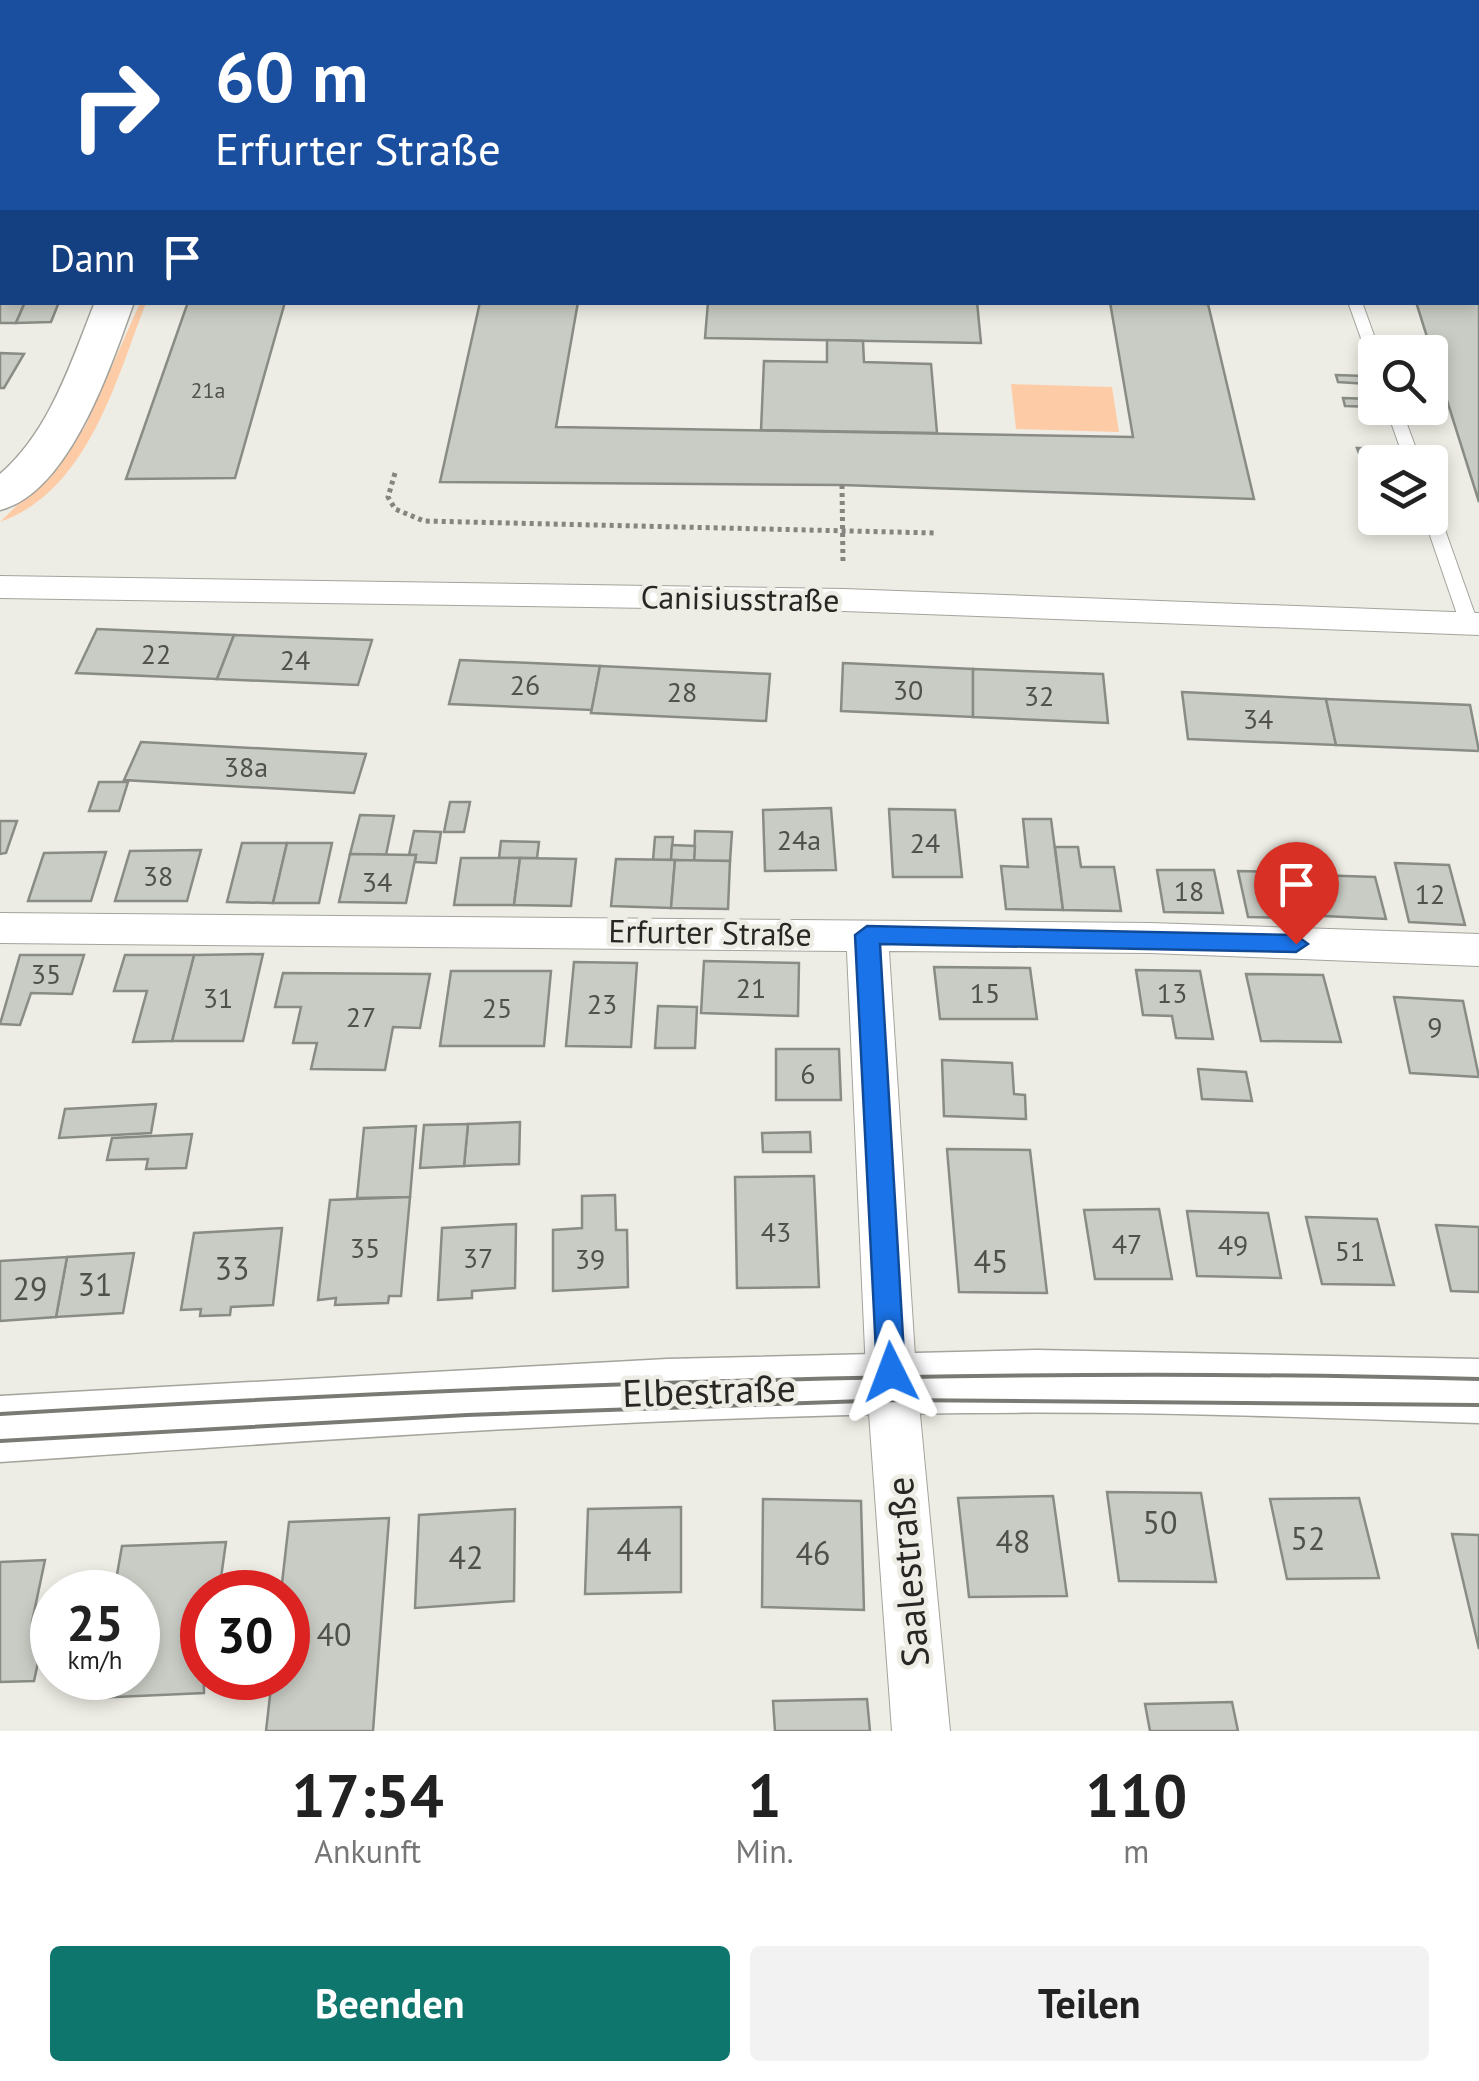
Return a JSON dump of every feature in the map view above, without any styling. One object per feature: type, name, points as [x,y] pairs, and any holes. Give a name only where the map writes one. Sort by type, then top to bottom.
[{"type":"main road","points":[[0,496],[44,456],[68,416],[114,305]]},
{"type":"main road","name":"Elbestraße","points":[[0,1429],[354,1406],[892,1383],[1222,1384],[1479,1391]]},
{"type":"street","name":"Canisiusstraße","points":[[0,586],[844,600],[1474,624]]},
{"type":"street","name":"Erfurter Straße","points":[[0,928],[867,935],[1479,950]]},
{"type":"street","name":"Saalestraße","points":[[867,935],[892,1383],[921,1731]]},
{"type":"lane","points":[[1356,305],[1367,335]]},
{"type":"lane","points":[[1440,535],[1474,624]]},
{"type":"path","points":[[395,473],[388,498],[395,509],[424,521],[936,533]]},
{"type":"path","points":[[842,485],[844,600]]},
{"type":"shaded area","points":[[139,305],[145,305],[110,398],[77,459],[56,486],[30,507],[0,522],[54,469],[85,427]]},
{"type":"shaded area","points":[[1011,384],[1112,387],[1119,432],[1016,429]]},
{"type":"building","points":[[0,305],[24,305],[16,323],[0,323]]},
{"type":"building","points":[[24,305],[58,305],[51,322],[16,323]]},
{"type":"building","points":[[187,305],[284,305],[235,478],[126,479]]},
{"type":"building","points":[[479,305],[577,305],[556,427],[1133,437],[1111,305],[1208,305],[1254,499],[842,485],[440,482]]},
{"type":"building","points":[[708,305],[977,305],[981,343],[705,338]]},
{"type":"building","points":[[1417,305],[1479,305],[1479,502],[1448,404],[1448,335],[1426,335]]},
{"type":"building","points":[[827,340],[863,341],[864,362],[931,364],[937,433],[761,430],[764,361],[827,362]]},
{"type":"building","points":[[0,353],[24,354],[4,388],[0,388]]},
{"type":"building","points":[[1336,375],[1358,376],[1358,383],[1338,382]]},
{"type":"building","points":[[1343,398],[1358,399],[1358,406],[1345,406]]},
{"type":"building","points":[[97,629],[234,635],[217,679],[76,673]]},
{"type":"building","points":[[234,635],[372,640],[358,685],[217,679]]},
{"type":"building","points":[[460,660],[600,666],[592,710],[449,704]]},
{"type":"building","points":[[843,663],[973,669],[973,717],[841,711]]},
{"type":"building","points":[[600,666],[770,674],[766,721],[591,713]]},
{"type":"building","points":[[973,669],[1103,674],[1108,723],[973,717]]},
{"type":"building","points":[[1182,692],[1326,699],[1336,745],[1188,739]]},
{"type":"building","points":[[1326,699],[1470,705],[1479,751],[1336,745]]},
{"type":"building","points":[[141,742],[366,754],[354,793],[124,780]]},
{"type":"building","points":[[99,782],[128,782],[119,811],[89,811]]},
{"type":"building","points":[[450,802],[470,802],[464,832],[444,832]]},
{"type":"building","points":[[831,808],[836,870],[765,871],[763,810]]},
{"type":"building","points":[[889,809],[955,810],[962,877],[893,877]]},
{"type":"building","points":[[360,815],[394,816],[386,855],[350,854]]},
{"type":"building","points":[[1023,819],[1051,819],[1063,910],[1006,909],[1001,866],[1028,867]]},
{"type":"building","points":[[0,821],[17,821],[6,853],[0,854]]},
{"type":"building","points":[[414,831],[441,832],[436,863],[415,862],[416,855],[409,855]]},
{"type":"building","points":[[695,831],[732,832],[730,861],[694,861]]},
{"type":"building","points":[[655,837],[673,837],[671,860],[653,860]]},
{"type":"building","points":[[501,841],[539,842],[537,858],[499,858]]},
{"type":"building","points":[[242,843],[287,843],[273,903],[227,902]]},
{"type":"building","points":[[287,843],[332,843],[319,903],[273,903]]},
{"type":"building","points":[[672,845],[695,846],[694,861],[671,860]]},
{"type":"building","points":[[1055,847],[1078,847],[1081,867],[1114,867],[1121,911],[1063,910]]},
{"type":"building","points":[[201,850],[187,901],[115,901],[130,851]]},
{"type":"building","points":[[106,852],[91,901],[28,901],[44,853]]},
{"type":"building","points":[[350,854],[416,855],[406,903],[339,902]]},
{"type":"building","points":[[461,858],[520,858],[514,905],[454,905]]},
{"type":"building","points":[[520,858],[576,859],[571,906],[514,905]]},
{"type":"building","points":[[616,859],[675,860],[671,908],[611,906]]},
{"type":"building","points":[[675,860],[730,861],[728,909],[671,908]]},
{"type":"building","points":[[1395,863],[1449,865],[1465,925],[1409,922]]},
{"type":"building","points":[[1157,870],[1214,870],[1223,913],[1164,912]]},
{"type":"building","points":[[1238,871],[1287,872],[1299,918],[1248,917]]},
{"type":"building","points":[[1315,875],[1375,877],[1386,919],[1324,916]]},
{"type":"building","points":[[263,954],[243,1041],[172,1041],[194,955]]},
{"type":"building","points":[[20,955],[84,955],[72,994],[31,993],[20,1025],[0,1024]]},
{"type":"building","points":[[125,955],[194,955],[172,1041],[133,1042],[147,991],[114,991]]},
{"type":"building","points":[[704,961],[799,963],[798,1016],[701,1013]]},
{"type":"building","points":[[574,962],[637,963],[631,1047],[566,1046]]},
{"type":"building","points":[[934,967],[1030,968],[1037,1019],[940,1019]]},
{"type":"building","points":[[1136,970],[1200,971],[1213,1039],[1176,1038],[1172,1016],[1143,1015]]},
{"type":"building","points":[[451,971],[551,971],[544,1046],[440,1046]]},
{"type":"building","points":[[283,973],[430,974],[420,1028],[393,1027],[385,1070],[311,1069],[317,1043],[293,1043],[301,1007],[275,1007]]},
{"type":"building","points":[[1246,974],[1323,975],[1341,1042],[1261,1041]]},
{"type":"building","points":[[1394,997],[1463,1001],[1479,1077],[1410,1073]]},
{"type":"building","points":[[658,1006],[697,1007],[695,1048],[655,1048]]},
{"type":"building","points":[[776,1049],[839,1049],[841,1100],[776,1100]]},
{"type":"building","points":[[942,1060],[1012,1063],[1014,1094],[1025,1095],[1026,1119],[944,1116]]},
{"type":"building","points":[[1198,1069],[1246,1072],[1252,1101],[1202,1099]]},
{"type":"building","points":[[156,1104],[151,1133],[59,1138],[65,1109]]},
{"type":"building","points":[[520,1122],[519,1164],[464,1166],[468,1124]]},
{"type":"building","points":[[468,1124],[464,1166],[420,1168],[424,1125]]},
{"type":"building","points":[[416,1126],[410,1197],[357,1198],[364,1128]]},
{"type":"building","points":[[810,1132],[811,1152],[763,1152],[762,1133]]},
{"type":"building","points":[[192,1134],[186,1168],[146,1169],[148,1159],[107,1160],[112,1138]]},
{"type":"building","points":[[947,1149],[1030,1150],[1047,1293],[959,1292]]},
{"type":"building","points":[[814,1176],[819,1287],[737,1288],[735,1177]]},
{"type":"building","points":[[615,1195],[616,1230],[627,1230],[628,1287],[553,1291],[553,1230],[582,1228],[582,1196]]},
{"type":"building","points":[[410,1197],[401,1296],[389,1296],[388,1303],[335,1305],[336,1298],[318,1300],[330,1200]]},
{"type":"building","points":[[1159,1209],[1172,1279],[1095,1279],[1084,1210]]},
{"type":"building","points":[[1187,1211],[1268,1213],[1281,1278],[1197,1276]]},
{"type":"building","points":[[1306,1217],[1377,1219],[1394,1285],[1322,1284]]},
{"type":"building","points":[[516,1224],[515,1288],[472,1291],[472,1298],[438,1300],[442,1228]]},
{"type":"building","points":[[1436,1225],[1479,1227],[1479,1292],[1451,1291]]},
{"type":"building","points":[[282,1228],[273,1305],[231,1307],[230,1315],[200,1316],[201,1309],[181,1310],[194,1233]]},
{"type":"building","points":[[134,1253],[123,1313],[56,1317],[67,1257]]},
{"type":"building","points":[[67,1257],[56,1317],[0,1321],[0,1261]]},
{"type":"building","points":[[1107,1492],[1201,1493],[1216,1582],[1119,1581]]},
{"type":"building","points":[[1053,1496],[1067,1596],[969,1597],[958,1498]]},
{"type":"building","points":[[1359,1498],[1379,1578],[1287,1579],[1270,1499]]},
{"type":"building","points":[[763,1499],[861,1501],[864,1610],[762,1607]]},
{"type":"building","points":[[681,1507],[681,1592],[585,1594],[588,1509]]},
{"type":"building","points":[[515,1509],[514,1601],[415,1608],[419,1515]]},
{"type":"building","points":[[389,1518],[373,1731],[266,1731],[270,1700],[310,1700],[310,1570],[284,1570],[289,1522]]},
{"type":"building","points":[[1452,1534],[1479,1535],[1479,1649]]},
{"type":"building","points":[[226,1542],[222,1570],[180,1570],[180,1694],[160,1695],[160,1570],[118,1570],[122,1546]]},
{"type":"building","points":[[45,1560],[43,1570],[30,1570],[30,1681],[0,1682],[0,1562]]},
{"type":"building","points":[[867,1699],[870,1731],[775,1731],[773,1701]]},
{"type":"building","points":[[1232,1702],[1238,1731],[1150,1731],[1145,1704]]},
{"type":"tram line","points":[[0,1414],[370,1394],[739,1381],[1109,1375],[1479,1379]]},
{"type":"tram line","points":[[0,1441],[467,1415],[893,1400],[1479,1405]]},
{"type":"route","points":[[891,1372],[867,935],[1296,944]]}]
